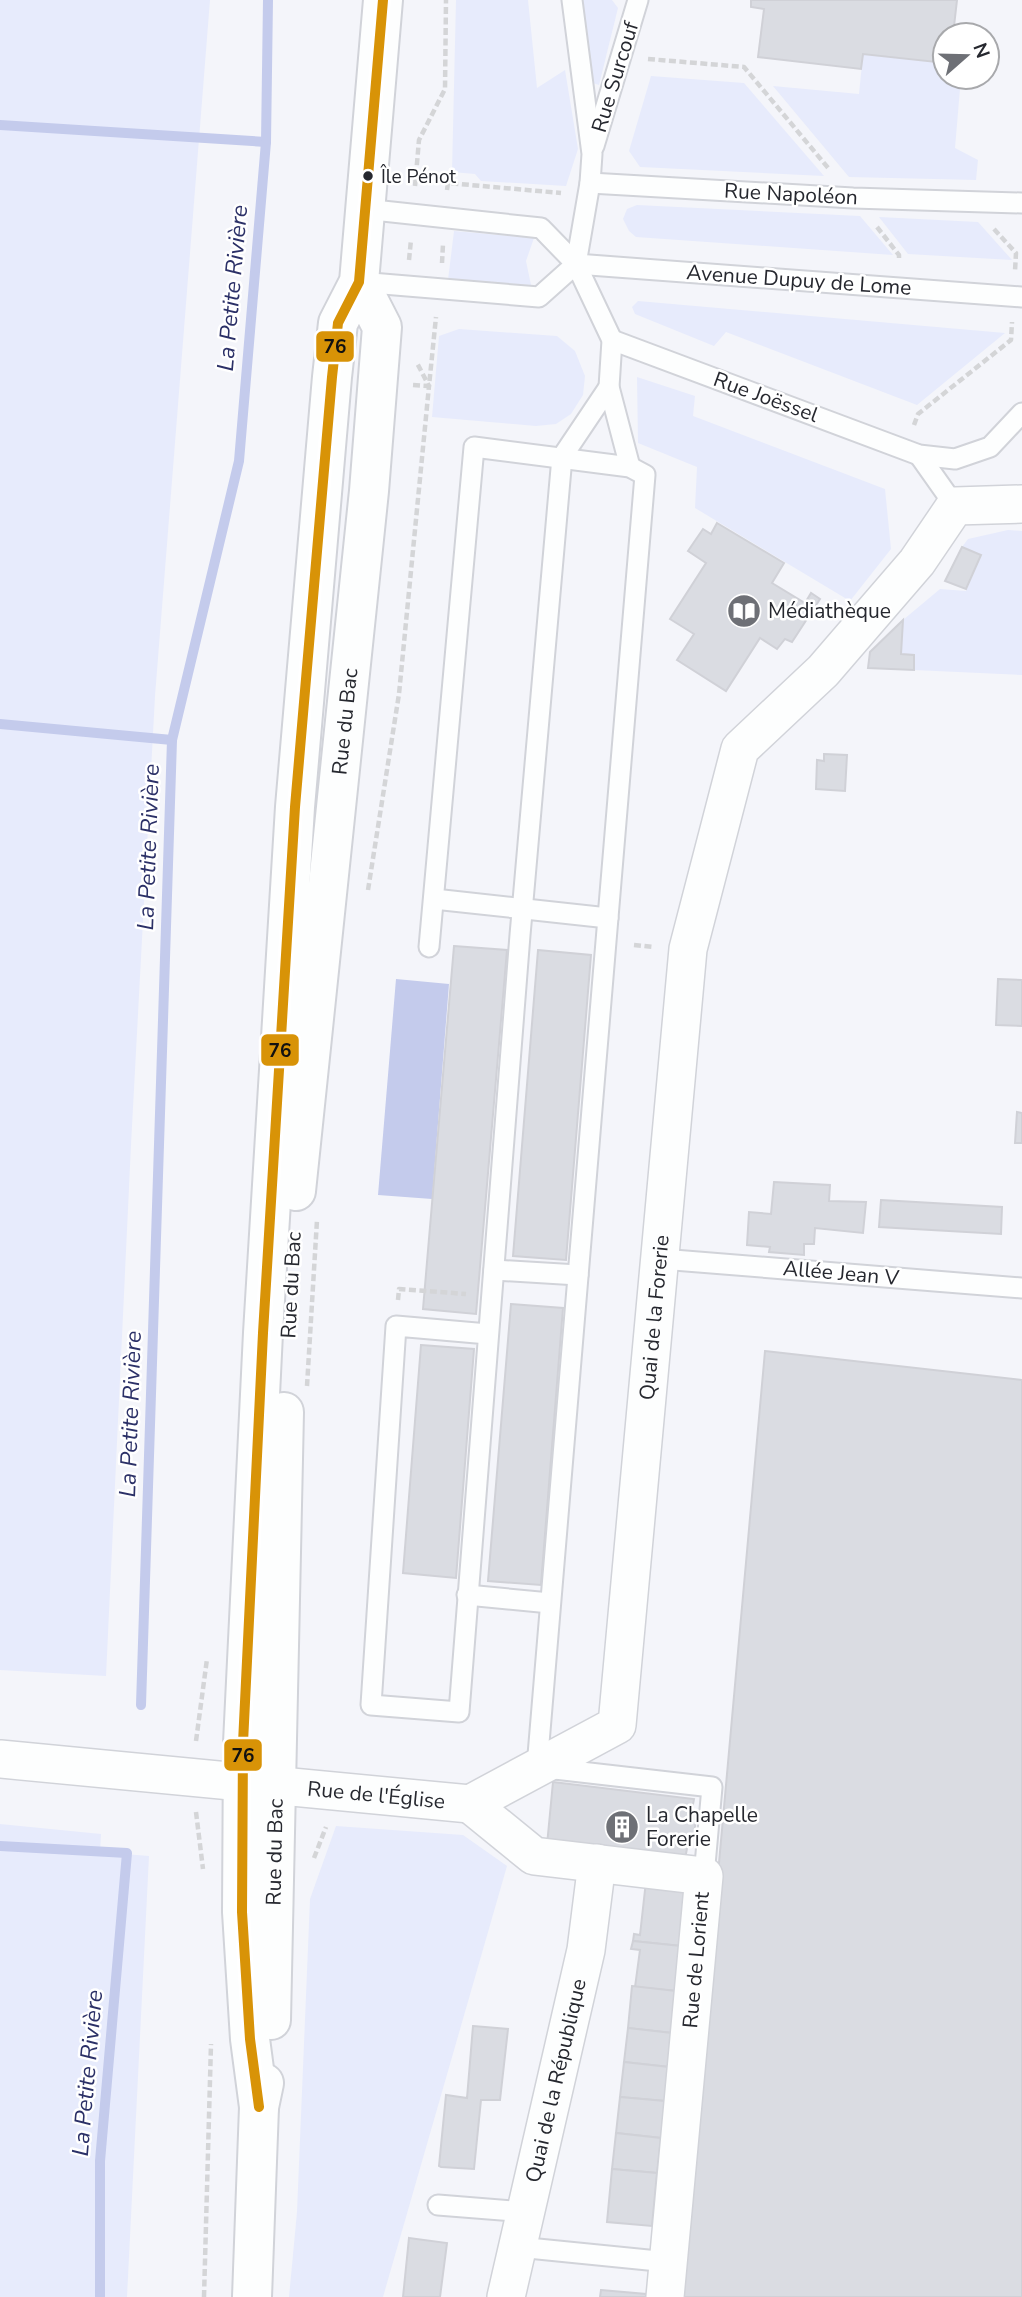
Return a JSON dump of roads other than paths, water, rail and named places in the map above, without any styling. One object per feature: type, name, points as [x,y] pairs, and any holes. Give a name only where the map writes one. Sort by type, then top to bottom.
[{"type":"main road","name":"Rue du Bac","points":[[251,2297],[260,2107],[250,2039],[242,1912],[260,1784],[265,1307],[295,807],[333,364],[338,323],[359,282],[383,0]]},
{"type":"street","points":[[955,506],[1022,504]]},
{"type":"street","name":"Quai de la Forerie","points":[[470,1804],[617,1725],[688,949],[740,749],[823,671],[917,562],[955,506]]},
{"type":"street","name":"Rue de l'Église","points":[[0,1759],[470,1804]]},
{"type":"street","name":"Rue de Lorient","points":[[470,1804],[534,1856],[704,1876],[666,2280]]},
{"type":"street","name":"Quai de la République","points":[[506,2297],[586,1950],[597,1863]]},
{"type":"lane","points":[[359,282],[539,297],[576,264],[590,183],[592,154],[572,0]]},
{"type":"lane","name":"Rue Surcouf","points":[[592,154],[638,0]]},
{"type":"lane","name":"Rue Napoléon","points":[[590,183],[853,198],[1022,203]]},
{"type":"lane","points":[[364,209],[541,228],[576,264],[612,340],[609,387],[630,467]]},
{"type":"lane","name":"Avenue Dupuy de Lome","points":[[576,264],[1022,297]]},
{"type":"lane","name":"Rue Joëssel","points":[[612,340],[912,452],[955,459],[990,447],[1022,413]]},
{"type":"lane","points":[[488,1334],[396,1326],[371,1704],[459,1712],[562,457],[609,387]]},
{"type":"lane","points":[[429,947],[474,447],[630,467],[645,475],[537,1767],[712,1787],[704,1876]]},
{"type":"lane","points":[[912,452],[955,506]]},
{"type":"lane","points":[[434,899],[608,918]]},
{"type":"lane","name":"Allée Jean V","points":[[661,1259],[1022,1288]]},
{"type":"lane","points":[[495,1270],[578,1275]]},
{"type":"lane","points":[[467,1595],[550,1603]]},
{"type":"lane","points":[[438,2205],[526,2212]]},
{"type":"lane","points":[[518,2247],[666,2280]]},
{"type":"water","points":[[396,979],[449,984],[432,1199],[378,1195]]},
{"type":"waterway","name":"La Petite Rivière","points":[[141,1705],[172,740],[239,461],[266,142],[268,0]]},
{"type":"waterway","points":[[0,125],[266,142]]},
{"type":"waterway","points":[[0,724],[172,740]]},
{"type":"waterway","name":"La Petite Rivière","points":[[0,1846],[127,1853],[100,2161],[100,2297]]},
{"type":"place","name":"Île Pénot","points":[[368,176]]},
{"type":"place","name":"Médiathèque","points":[[744,611]]},
{"type":"place","name":"La Chapelle Forerie","points":[[622,1827]]}]
